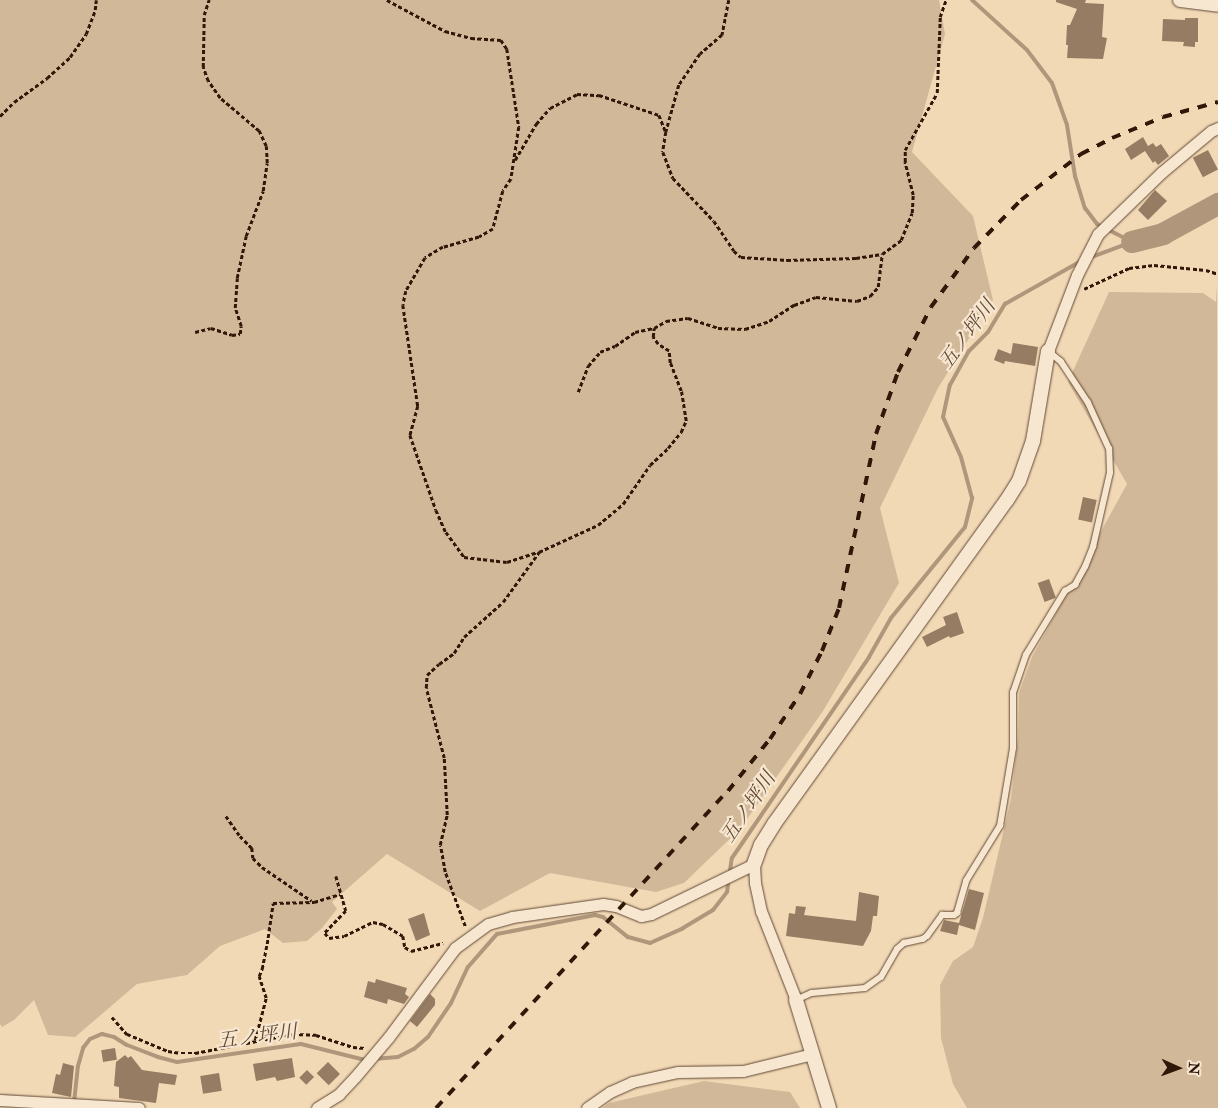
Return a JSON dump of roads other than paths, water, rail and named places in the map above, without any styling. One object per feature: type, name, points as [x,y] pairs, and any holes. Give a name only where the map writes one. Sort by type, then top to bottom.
[{"type":"street","points":[[1180,0],[1215,3]]},
{"type":"street","points":[[316,1108],[339,1094],[380,1047],[455,948],[488,924],[512,917],[603,904],[616,906],[640,916],[651,914],[748,866],[774,824],[1008,500],[1019,481],[1033,441],[1048,350],[1076,275],[1089,247],[1112,219],[1162,172],[1211,131],[1218,128]]},
{"type":"street","points":[[748,866],[755,883],[761,911],[796,1000],[829,1108]]},
{"type":"street","points":[[587,1108],[610,1092],[632,1082],[678,1072],[743,1071],[812,1054]]},
{"type":"street","points":[[0,1100],[139,1108]]},
{"type":"lane","points":[[796,1000],[812,993],[865,988],[881,977],[897,949],[904,943],[927,936],[942,915],[954,915],[957,913],[966,881],[1000,826],[1013,748],[1013,693],[1026,655],[1065,591],[1074,585],[1085,567],[1093,547],[1110,473],[1109,449],[1088,403],[1061,362],[1048,350]]},
{"type":"waterway","points":[[972,0],[1027,50],[1052,83],[1067,125],[1075,176],[1085,208],[1097,224],[1132,242]]},
{"type":"waterway","points":[[1132,242],[1163,234],[1218,204]]},
{"type":"waterway","name":"五ノ坪川","points":[[1089,258],[1132,242]]},
{"type":"waterway","name":"五ノ坪川","points":[[374,1059],[398,1057],[414,1049],[428,1037],[451,1003],[468,967],[497,934],[595,915],[603,917],[628,937],[650,943],[683,928],[713,910],[727,892],[732,858],[869,657],[891,618],[965,527],[972,498],[961,457],[943,417],[950,385],[969,351],[988,332],[1005,304],[1081,261]]},
{"type":"waterway","name":"五ノ坪川","points":[[74,1103],[78,1066],[83,1048],[90,1039],[102,1034],[114,1037],[127,1045],[158,1057],[177,1062],[301,1044],[365,1060]]},
{"type":"railway","points":[[436,1108],[728,791],[770,739],[800,694],[822,651],[839,608],[876,434],[898,372],[931,307],[974,248],[1021,200],[1081,154],[1112,138],[1163,117],[1218,102]]}]
